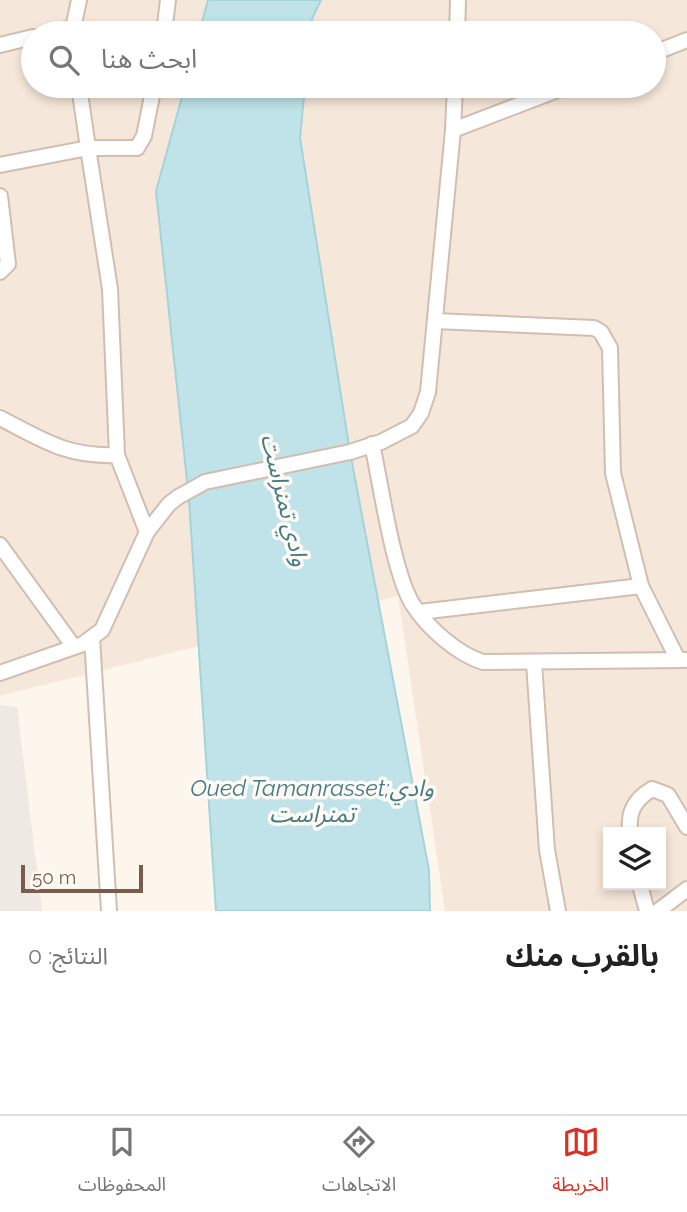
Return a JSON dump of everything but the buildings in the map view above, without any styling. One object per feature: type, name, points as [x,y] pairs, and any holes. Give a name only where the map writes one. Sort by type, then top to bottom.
[{"type":"street","points":[[74,21],[79,0]]},
{"type":"street","points":[[165,21],[168,0]]},
{"type":"street","points":[[457,21],[458,0]]},
{"type":"street","points":[[0,44],[21,40]]},
{"type":"street","points":[[666,48],[687,40]]},
{"type":"street","points":[[81,98],[110,289],[117,455],[147,532]]},
{"type":"street","points":[[0,164],[88,148],[137,148],[144,136],[152,98]]},
{"type":"street","points":[[0,673],[74,648],[92,638],[111,618],[147,532],[169,504],[205,482],[350,452],[412,425],[421,413],[428,392],[454,98]]},
{"type":"street","points":[[453,130],[537,98]]},
{"type":"street","points":[[0,196],[9,264],[0,272]]},
{"type":"street","points":[[372,444],[403,583],[419,612],[451,644],[471,659],[483,662],[534,663],[685,661],[641,586],[613,473],[610,348],[601,332],[594,328],[435,321]]},
{"type":"street","points":[[0,418],[50,446],[86,456],[117,455]]},
{"type":"street","points":[[0,545],[74,648]]},
{"type":"street","points":[[419,612],[641,586]]},
{"type":"street","points":[[92,638],[109,911]]},
{"type":"street","points":[[534,663],[547,850],[558,911]]},
{"type":"street","points":[[630,827],[635,802],[652,789],[668,795],[687,827]]},
{"type":"street","points":[[641,890],[647,911]]},
{"type":"street","points":[[658,911],[670,906],[687,890]]},
{"type":"shaded area","points":[[0,0],[687,0],[687,911],[445,911],[398,596],[0,696]]},
{"type":"shaded area","points":[[0,705],[17,707],[42,911],[0,911]]},
{"type":"water","points":[[208,0],[321,0],[312,21],[202,21]]},
{"type":"water","name":"Oued Tamanrasset;وادي تمنراست","points":[[182,98],[304,98],[300,138],[350,452],[429,870],[430,911],[216,911],[189,499],[156,191]]},
{"type":"water label","name":"وادي تمنراست","points":[[285,500]]}]
